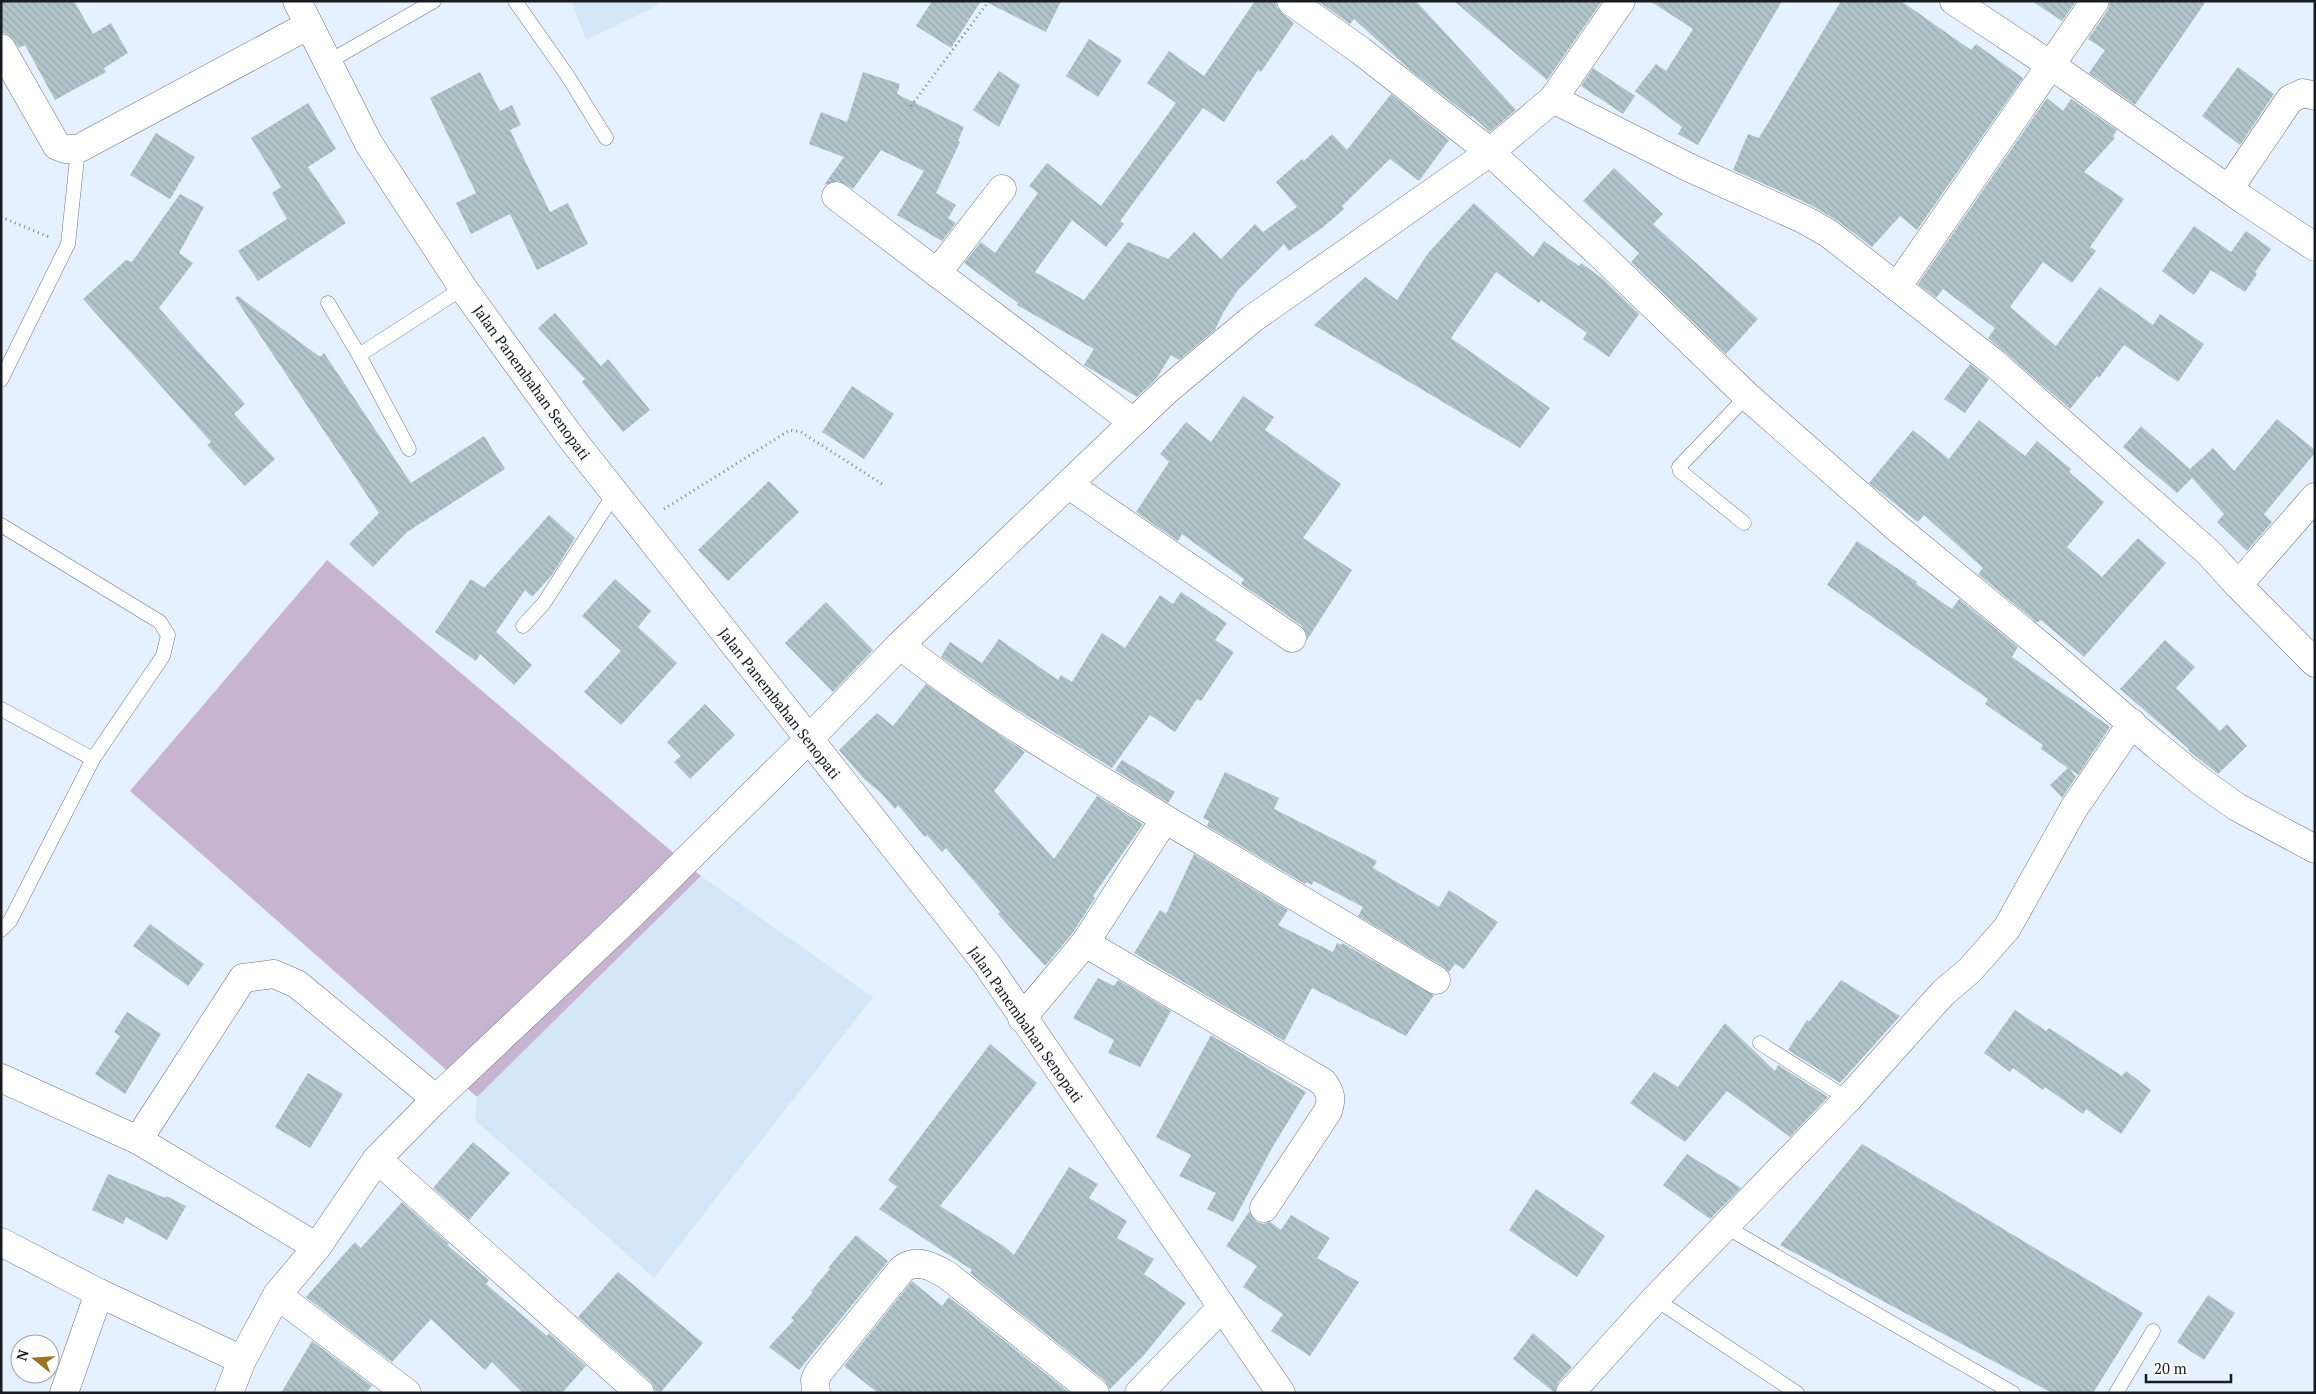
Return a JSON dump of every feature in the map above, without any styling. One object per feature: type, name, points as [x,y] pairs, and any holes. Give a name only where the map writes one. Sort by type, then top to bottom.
[{"type":"street","points":[[1291,1],[1360,51],[1490,152],[1604,258],[1747,396],[1897,528],[2210,788],[2237,807],[2315,849]]},
{"type":"street","points":[[228,1393],[242,1360],[277,1295],[317,1248],[377,1159],[436,1099],[629,917],[808,740],[900,645],[1167,390],[1252,320],[1490,152],[1553,99],[1621,1]]},
{"type":"street","points":[[1954,1],[2315,247]]},
{"type":"street","points":[[1897,287],[2052,66],[2095,1]]},
{"type":"street","name":"Jalan Panembahan Senopati","points":[[303,13],[369,144],[464,288],[570,435],[808,740],[986,963],[1281,1393]]},
{"type":"street","points":[[1,48],[57,146],[65,149],[78,149],[303,13]]},
{"type":"street","points":[[2229,189],[2290,99],[2303,93],[2315,96]]},
{"type":"street","points":[[1553,99],[1690,168],[1817,226],[1994,363],[2209,553],[2315,663]]},
{"type":"street","points":[[937,273],[1002,189]]},
{"type":"street","points":[[836,196],[1133,422]]},
{"type":"street","points":[[1069,485],[1292,638]]},
{"type":"street","points":[[2238,585],[2315,497]]},
{"type":"street","points":[[900,645],[930,669],[1034,739],[1436,980]]},
{"type":"street","points":[[1570,1393],[1655,1299],[1848,1099],[1943,993],[1970,970],[2007,928],[2074,808],[2132,723]]},
{"type":"street","points":[[1022,1018],[1085,943],[1165,819]]},
{"type":"street","points":[[1085,943],[1322,1082],[1329,1091],[1332,1099],[1324,1117],[1264,1208]]},
{"type":"street","points":[[138,1140],[243,978],[274,974],[297,984],[436,1099]]},
{"type":"street","points":[[1,1078],[138,1140],[317,1248]]},
{"type":"street","points":[[377,1159],[640,1393]]},
{"type":"street","points":[[1,1242],[99,1293],[242,1360]]},
{"type":"street","points":[[816,1393],[815,1380],[819,1372],[902,1269],[915,1263],[932,1267],[947,1275],[1095,1393]]},
{"type":"street","points":[[64,1393],[99,1293]]},
{"type":"street","points":[[277,1295],[407,1393]]},
{"type":"street","points":[[1139,1393],[1222,1307]]},
{"type":"lane","points":[[328,62],[434,1]]},
{"type":"lane","points":[[515,1],[567,75],[606,138]]},
{"type":"lane","points":[[1,380],[68,244],[78,149]]},
{"type":"lane","points":[[359,355],[464,288]]},
{"type":"lane","points":[[328,303],[359,355],[409,449]]},
{"type":"lane","points":[[1744,523],[1680,471],[1679,467],[1747,396]]},
{"type":"lane","points":[[523,626],[544,603],[615,493]]},
{"type":"lane","points":[[1,525],[160,622],[168,635],[163,656],[93,759],[10,921],[1,930]]},
{"type":"lane","points":[[1,709],[93,759]]},
{"type":"lane","points":[[1760,1043],[1848,1099]]},
{"type":"lane","points":[[1726,1227],[2013,1393]]},
{"type":"lane","points":[[1655,1299],[1797,1393]]},
{"type":"lane","points":[[2116,1393],[2153,1331]]},
{"type":"path","points":[[911,106],[989,1]]},
{"type":"path","points":[[1,217],[68,244]]},
{"type":"path","points":[[640,524],[790,430],[801,432],[882,484]]},
{"type":"shaded area","points":[[571,1],[662,1],[653,8],[586,40]]},
{"type":"shaded area","points":[[327,560],[701,876],[477,1097],[130,791]]},
{"type":"shaded area","points":[[701,876],[873,997],[654,1278],[475,1120],[477,1097]]},
{"type":"building","points":[[1,1],[74,1],[93,34],[111,23],[128,53],[104,68],[106,72],[55,100],[25,45],[19,48],[9,35],[1,32]]},
{"type":"building","points":[[932,1],[981,1],[951,48],[916,26]]},
{"type":"building","points":[[984,1],[1061,1],[1046,32]]},
{"type":"building","points":[[1255,1],[1276,1],[1277,8],[1294,23],[1261,72],[1258,70],[1224,122],[1203,108],[1120,221],[1124,224],[1106,247],[1072,220],[1035,272],[1084,300],[1128,242],[1168,259],[1194,232],[1221,259],[1255,224],[1263,232],[1297,207],[1276,182],[1302,159],[1304,161],[1332,134],[1347,150],[1391,94],[1449,140],[1419,181],[1390,159],[1342,206],[1344,209],[1322,228],[1289,251],[1284,244],[1238,290],[1223,313],[1215,330],[1179,360],[1171,355],[1156,379],[1137,397],[1084,365],[1094,349],[1017,305],[1018,303],[964,263],[981,242],[995,253],[1038,193],[1029,186],[1047,163],[1101,206],[1176,103],[1147,83],[1169,51],[1204,76]]},
{"type":"building","points":[[1318,1],[1416,1],[1516,110],[1490,132],[1472,116],[1410,70],[1354,19],[1350,24]]},
{"type":"building","points":[[1454,1],[1602,1],[1547,80]]},
{"type":"building","points":[[1650,1],[1782,1],[1698,145],[1678,134],[1682,127],[1635,91],[1656,64],[1666,71],[1693,29]]},
{"type":"building","points":[[1841,1],[1901,1],[1971,50],[1976,44],[2023,78],[1917,230],[1900,216],[1872,247],[1838,221],[1811,205],[1733,170],[1748,134],[1759,138]]},
{"type":"building","points":[[2032,1],[2076,1],[2062,21]]},
{"type":"building","points":[[2110,1],[2206,1],[2135,105],[2089,73],[2105,50],[2088,39],[2108,10]]},
{"type":"building","points":[[1089,39],[1122,60],[1098,97],[1066,76]]},
{"type":"building","points":[[2238,67],[2274,94],[2240,145],[2202,116]]},
{"type":"building","points":[[1593,68],[1635,96],[1623,114],[1581,86]]},
{"type":"building","points":[[999,71],[1020,85],[999,127],[973,110]]},
{"type":"building","points":[[480,72],[500,111],[512,105],[521,125],[510,130],[550,212],[568,203],[588,244],[537,270],[510,214],[471,234],[456,203],[476,193],[430,98]]},
{"type":"building","points":[[863,72],[900,84],[897,94],[964,127],[958,141],[960,142],[936,193],[956,205],[948,218],[956,223],[942,241],[897,215],[924,171],[881,150],[853,189],[838,181],[824,185],[844,157],[809,144],[821,112],[847,122]]},
{"type":"building","points":[[2047,98],[2063,111],[2071,99],[2117,130],[2113,136],[2115,138],[2084,172],[2124,199],[2090,247],[2096,251],[2072,283],[2043,262],[2010,307],[2056,346],[2100,287],[2153,325],[2160,314],[2204,344],[2178,382],[2124,345],[2099,378],[2097,376],[2070,409],[1988,338],[1995,328],[1943,289],[1936,298],[1918,284]]},
{"type":"building","points":[[308,103],[336,149],[308,167],[346,223],[258,281],[238,251],[287,219],[272,193],[281,187],[251,138]]},
{"type":"building","points":[[156,133],[195,157],[170,199],[130,175]]},
{"type":"building","points":[[1614,168],[1663,214],[1653,224],[1758,319],[1726,354],[1631,262],[1639,253],[1583,201]]},
{"type":"building","points":[[180,194],[204,207],[179,253],[193,263],[159,308],[245,404],[234,414],[275,459],[245,486],[207,445],[211,442],[83,299],[126,260],[132,262]]},
{"type":"building","points":[[1474,203],[1533,257],[1544,241],[1579,266],[1581,263],[1603,279],[1639,314],[1609,357],[1583,339],[1587,333],[1541,300],[1539,303],[1496,272],[1451,338],[1550,408],[1520,448],[1314,325],[1365,277],[1397,300],[1429,252]]},
{"type":"building","points":[[2194,226],[2231,252],[2246,231],[2271,249],[2255,272],[2257,274],[2245,292],[2211,270],[2194,295],[2162,271]]},
{"type":"building","points":[[238,296],[320,357],[324,353],[411,483],[484,436],[505,469],[407,532],[373,567],[349,544],[379,513],[235,298]]},
{"type":"building","points":[[555,313],[601,366],[608,359],[650,410],[623,432],[582,382],[585,379],[538,328]]},
{"type":"building","points":[[1970,364],[1989,379],[1965,413],[1944,399]]},
{"type":"building","points":[[852,386],[894,414],[864,459],[822,432]]},
{"type":"building","points":[[1243,396],[1274,417],[1265,430],[1341,484],[1303,538],[1352,570],[1307,640],[1306,632],[1301,625],[1241,584],[1244,579],[1182,534],[1178,541],[1136,512],[1169,462],[1160,454],[1186,422],[1211,442]]},
{"type":"building","points":[[2277,419],[2315,450],[2315,453],[2264,514],[2272,522],[2247,551],[2217,522],[2224,514],[2192,478],[2177,493],[2123,447],[2141,426],[2190,469],[2213,448],[2234,471]]},
{"type":"building","points":[[1979,420],[2025,456],[2037,441],[2071,469],[2069,472],[2104,502],[2067,547],[2102,577],[2138,538],[2166,563],[2084,657],[2041,620],[2036,622],[1978,574],[1983,568],[1924,515],[1918,522],[1869,483],[1913,430],[1949,459]]},
{"type":"building","points":[[769,481],[799,512],[728,581],[698,550]]},
{"type":"building","points":[[549,515],[575,538],[552,575],[532,597],[525,590],[496,632],[532,665],[514,685],[480,654],[476,661],[435,632],[471,579],[484,588]]},
{"type":"building","points":[[1857,541],[1917,582],[1916,584],[1952,609],[1959,599],[2018,647],[2012,657],[2110,727],[2078,775],[2070,769],[2076,777],[2062,798],[2050,785],[2068,768],[2041,749],[2043,745],[1985,704],[1988,699],[1827,585]]},
{"type":"building","points":[[615,579],[651,611],[638,627],[677,663],[621,725],[584,692],[621,651],[582,616]]},
{"type":"building","points":[[1181,592],[1227,623],[1215,640],[1234,652],[1201,701],[1197,699],[1175,732],[1150,715],[1112,768],[1005,702],[941,657],[950,642],[982,663],[999,639],[1058,680],[1061,675],[1072,682],[1102,633],[1125,648],[1160,595],[1173,604]]},
{"type":"building","points":[[826,602],[873,650],[833,692],[785,643]]},
{"type":"building","points":[[2165,640],[2195,667],[2176,688],[2220,731],[2227,724],[2247,746],[2218,774],[2188,750],[2120,689]]},
{"type":"building","points":[[926,684],[1025,752],[994,791],[1054,859],[1097,796],[1143,824],[1093,896],[1095,898],[1072,934],[1045,966],[998,914],[1000,912],[946,848],[942,852],[927,835],[925,837],[898,805],[895,809],[881,793],[864,779],[839,750],[877,713],[893,726]]},
{"type":"building","points":[[705,704],[735,735],[690,779],[674,762],[681,756],[667,742]]},
{"type":"building","points":[[1122,760],[1175,792],[1168,803],[1115,770]]},
{"type":"building","points":[[1225,772],[1279,798],[1274,809],[1377,861],[1373,868],[1439,907],[1449,890],[1498,922],[1464,969],[1455,964],[1449,972],[1444,967],[1358,916],[1363,907],[1314,881],[1312,885],[1307,882],[1305,884],[1207,826],[1209,821],[1203,818]]},
{"type":"building","points":[[1194,854],[1288,910],[1278,925],[1333,952],[1337,943],[1341,945],[1342,943],[1434,995],[1406,1036],[1312,988],[1284,1041],[1134,953],[1160,910],[1166,914]]},
{"type":"building","points":[[150,924],[204,964],[188,986],[133,946]]},
{"type":"building","points":[[1098,978],[1114,986],[1118,980],[1171,1011],[1140,1067],[1108,1053],[1114,1040],[1073,1018]]},
{"type":"building","points":[[1841,980],[1900,1016],[1840,1083],[1788,1050],[1807,1020],[1809,1022]]},
{"type":"building","points":[[2015,1010],[2046,1031],[2049,1028],[2122,1076],[2126,1071],[2151,1090],[2121,1134],[2086,1109],[2083,1114],[2045,1087],[2043,1090],[2013,1068],[2010,1072],[1984,1053]]},
{"type":"building","points":[[127,1012],[161,1034],[125,1094],[95,1074],[120,1036],[114,1032]]},
{"type":"building","points":[[1725,1023],[1775,1071],[1778,1065],[1828,1097],[1790,1137],[1727,1091],[1685,1142],[1630,1103],[1654,1072],[1678,1087]]},
{"type":"building","points":[[1211,1035],[1306,1092],[1272,1148],[1233,1222],[1207,1209],[1216,1193],[1179,1176],[1191,1155],[1156,1137]]},
{"type":"building","points":[[990,1044],[1037,1083],[940,1206],[1004,1246],[1014,1255],[1069,1167],[1098,1184],[1089,1198],[1127,1221],[1117,1238],[1154,1259],[1144,1274],[1186,1303],[1144,1355],[1110,1389],[1105,1381],[970,1273],[972,1270],[879,1209],[897,1187],[888,1180]]},
{"type":"building","points":[[308,1073],[343,1094],[310,1148],[275,1127]]},
{"type":"building","points":[[473,1142],[510,1173],[469,1220],[433,1188]]},
{"type":"building","points":[[1862,1144],[2143,1313],[2093,1393],[2052,1393],[1780,1245]]},
{"type":"building","points":[[1687,1154],[1741,1188],[1710,1219],[1663,1185]]},
{"type":"building","points":[[108,1174],[165,1198],[166,1196],[186,1206],[167,1240],[126,1217],[123,1224],[92,1210]]},
{"type":"building","points":[[1536,1189],[1605,1236],[1577,1277],[1509,1230]]},
{"type":"building","points":[[402,1202],[449,1244],[447,1245],[489,1280],[486,1284],[547,1336],[549,1333],[586,1366],[562,1393],[523,1393],[492,1362],[485,1370],[431,1319],[392,1362],[306,1297],[355,1242],[361,1248]]},
{"type":"building","points":[[1249,1212],[1256,1221],[1263,1224],[1270,1222],[1281,1230],[1291,1215],[1330,1238],[1317,1258],[1359,1282],[1310,1356],[1271,1331],[1283,1314],[1243,1287],[1257,1266],[1226,1246]]},
{"type":"building","points":[[856,1235],[888,1261],[799,1370],[769,1347],[794,1320],[791,1318],[830,1269],[828,1268]]},
{"type":"building","points":[[618,1272],[703,1343],[660,1393],[655,1390],[650,1381],[578,1317]]},
{"type":"building","points":[[912,1281],[942,1306],[949,1297],[1070,1393],[878,1393],[844,1366]]},
{"type":"building","points":[[2208,1295],[2235,1313],[2204,1360],[2177,1342]]},
{"type":"building","points":[[1533,1333],[1572,1367],[1558,1383],[1555,1393],[1513,1359]]},
{"type":"building","points":[[312,1341],[372,1386],[366,1393],[281,1393]]}]
